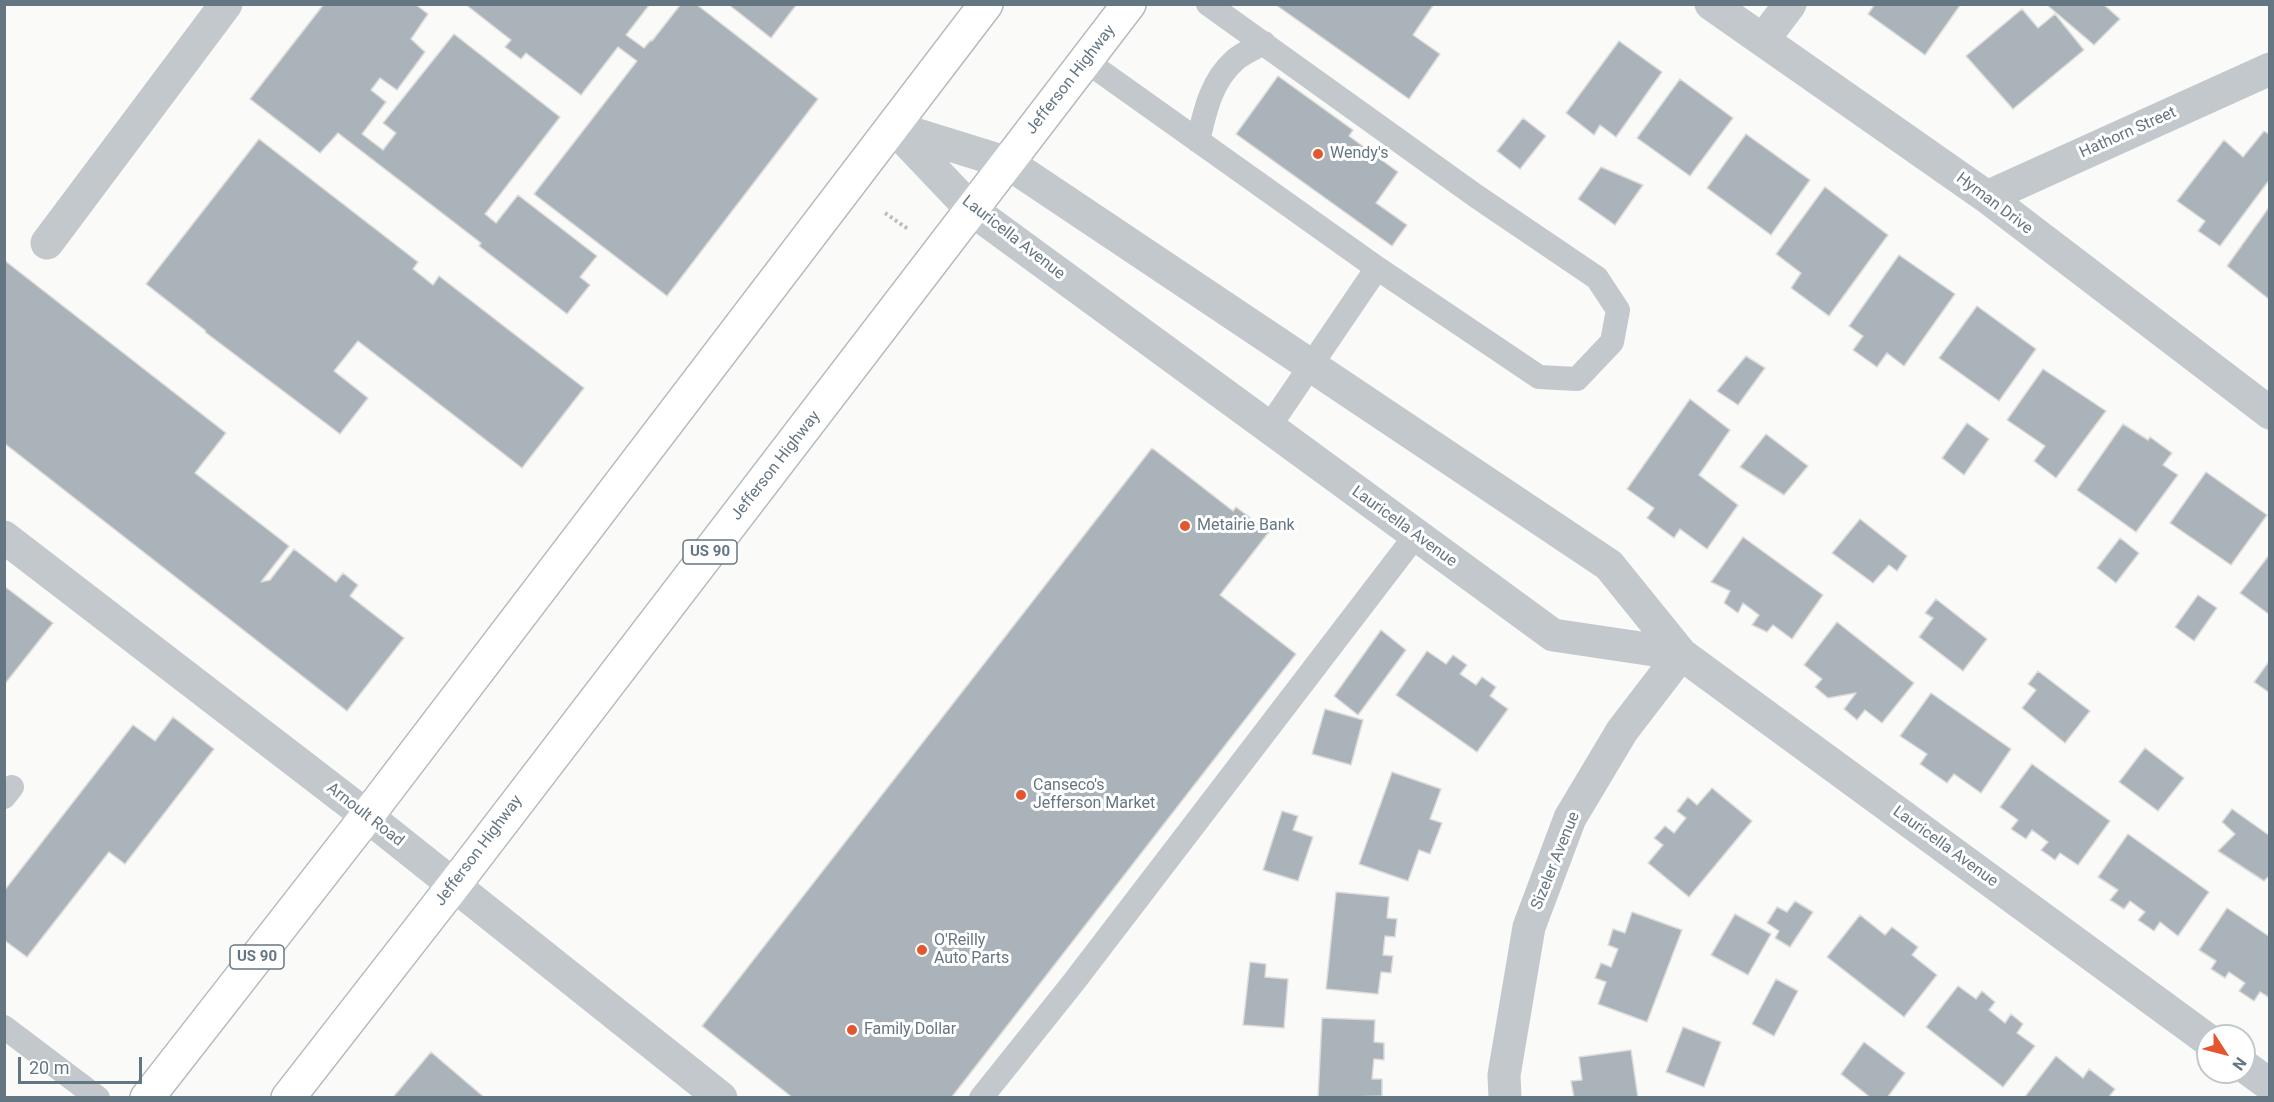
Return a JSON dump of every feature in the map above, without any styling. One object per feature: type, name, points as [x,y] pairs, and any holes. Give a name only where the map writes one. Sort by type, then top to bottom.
[{"type":"main road","name":"US 90","points":[[147,1098],[367,816],[986,4]]},
{"type":"main road","name":"Jefferson Highway","points":[[288,1098],[1130,4]]},
{"type":"street","points":[[47,243],[226,4]]},
{"type":"street","name":"Hyman Drive","points":[[1711,4],[1987,197],[2270,413]]},
{"type":"street","points":[[1763,40],[1790,4]]},
{"type":"street","name":"Hathorn Street","points":[[1987,197],[2270,69]]},
{"type":"street","name":"Lauricella Avenue","points":[[892,127],[1008,163],[1610,564],[1681,654],[2196,1031]]},
{"type":"street","name":"Lauricella Avenue","points":[[892,127],[972,210],[1553,636],[1681,654]]},
{"type":"street","name":"Arnoult Road","points":[[4,537],[367,816],[721,1098]]},
{"type":"street","name":"Sizeler Avenue","points":[[1505,1098],[1504,1075],[1529,927],[1570,818],[1622,731],[1681,654]]},
{"type":"street","points":[[2256,1075],[2270,1085]]},
{"type":"lane","points":[[1086,61],[1377,268],[1539,376],[1577,379],[1612,342],[1618,310],[1597,278],[1476,196],[1208,4]]},
{"type":"lane","points":[[1198,141],[1208,102],[1217,80],[1236,58],[1264,43]]},
{"type":"lane","points":[[1269,427],[1377,268]]},
{"type":"lane","points":[[981,1098],[1416,535]]},
{"type":"lane","points":[[4,1027],[98,1098]]},
{"type":"path","points":[[885,213],[914,234]]},
{"type":"building","points":[[324,4],[415,4],[428,14],[411,39],[425,52],[397,90],[380,78],[371,90],[386,102],[362,134],[383,150],[396,133],[383,123],[454,34],[560,117],[485,214],[496,223],[518,195],[597,256],[580,277],[590,285],[567,314],[479,246],[481,243],[338,133],[320,153],[250,99]]},
{"type":"building","points":[[465,4],[650,4],[626,35],[644,48],[681,4],[696,4],[818,99],[667,296],[534,194],[637,61],[618,47],[581,95],[526,53],[521,59],[505,47],[511,40]]},
{"type":"building","points":[[728,4],[797,4],[771,38]]},
{"type":"building","points":[[1434,4],[1413,35],[1440,54],[1409,99],[1276,5]]},
{"type":"building","points":[[1875,4],[1961,4],[1925,55],[1868,14]]},
{"type":"building","points":[[2103,4],[2120,19],[2094,45],[2047,5]]},
{"type":"building","points":[[2022,9],[2038,28],[2055,14],[2084,50],[2013,109],[1966,56]]},
{"type":"building","points":[[1619,41],[1662,72],[1616,137],[1600,125],[1594,135],[1566,113]]},
{"type":"building","name":"Wendy's","points":[[1278,76],[1353,130],[1349,136],[1398,172],[1376,203],[1407,225],[1392,246],[1236,134]]},
{"type":"building","points":[[1680,79],[1733,118],[1690,176],[1637,138]]},
{"type":"building","points":[[1523,118],[1546,136],[1520,169],[1497,151]]},
{"type":"building","points":[[2264,131],[2270,135],[2270,179],[2220,246],[2198,231],[2205,221],[2177,201],[2224,140],[2243,157]]},
{"type":"building","points":[[1746,134],[1810,180],[1771,235],[1707,188]]},
{"type":"building","points":[[259,139],[418,262],[413,269],[433,285],[439,276],[584,388],[522,468],[358,341],[334,371],[368,398],[340,434],[205,332],[146,284]]},
{"type":"building","points":[[1601,167],[1643,185],[1615,225],[1578,199]]},
{"type":"building","points":[[1825,187],[1888,235],[1829,316],[1791,288],[1801,273],[1776,254]]},
{"type":"building","points":[[2270,206],[2270,300],[2227,266]]},
{"type":"building","points":[[1899,255],[1955,294],[1904,366],[1887,353],[1877,367],[1853,350],[1863,336],[1849,326]]},
{"type":"building","points":[[4,260],[226,433],[195,473],[289,546],[261,582],[270,580],[294,549],[336,582],[343,573],[358,585],[350,596],[404,638],[347,711],[4,443]]},
{"type":"building","points":[[1977,306],[2036,349],[1999,401],[1939,358]]},
{"type":"building","points":[[1746,356],[1765,368],[1738,405],[1717,391]]},
{"type":"building","points":[[2043,369],[2106,411],[2056,478],[2034,461],[2045,446],[2007,420]]},
{"type":"building","points":[[1690,399],[1730,430],[1699,475],[1738,505],[1707,549],[1680,529],[1674,538],[1647,518],[1654,508],[1627,489]]},
{"type":"building","points":[[1967,423],[1989,439],[1964,475],[1942,458]]},
{"type":"building","points":[[2123,424],[2148,440],[2150,437],[2172,453],[2163,465],[2178,475],[2136,532],[2077,490]]},
{"type":"building","points":[[1766,434],[1808,466],[1784,495],[1740,467]]},
{"type":"building","points":[[1152,448],[1233,511],[1236,507],[1269,532],[1220,595],[1296,654],[951,1098],[793,1098],[702,1026]]},
{"type":"building","points":[[2206,472],[2267,515],[2231,565],[2170,523]]},
{"type":"building","points":[[1860,519],[1907,556],[1897,571],[1889,565],[1873,583],[1832,553]]},
{"type":"building","points":[[1743,537],[1823,595],[1792,639],[1773,625],[1767,632],[1752,625],[1759,615],[1743,603],[1738,613],[1724,603],[1730,591],[1711,582]]},
{"type":"building","points":[[2120,538],[2139,553],[2116,583],[2097,568]]},
{"type":"building","points":[[2270,554],[2270,615],[2240,593]]},
{"type":"building","points":[[4,586],[53,623],[4,685]]},
{"type":"building","points":[[2198,595],[2217,608],[2194,641],[2175,627]]},
{"type":"building","points":[[1936,599],[1987,639],[1963,671],[1919,637],[1933,618],[1925,613]]},
{"type":"building","points":[[1837,622],[1914,683],[1882,723],[1865,710],[1857,720],[1844,709],[1856,693],[1828,698],[1815,687],[1822,679],[1804,665]]},
{"type":"building","points":[[1381,630],[1406,650],[1358,715],[1334,696]]},
{"type":"building","points":[[1427,651],[1446,664],[1453,655],[1467,665],[1460,674],[1476,685],[1482,677],[1496,687],[1490,696],[1508,709],[1477,752],[1396,695]]},
{"type":"building","points":[[2270,660],[2270,693],[2254,682]]},
{"type":"building","points":[[2038,671],[2090,711],[2065,743],[2022,708],[2036,690],[2028,684]]},
{"type":"building","points":[[1931,693],[2011,749],[1981,793],[1954,774],[1947,783],[1920,764],[1927,754],[1900,736]]},
{"type":"building","points":[[1325,709],[1363,720],[1351,765],[1312,754]]},
{"type":"building","points":[[173,717],[214,749],[125,864],[109,852],[27,957],[4,940],[4,891],[133,725],[155,741]]},
{"type":"building","points":[[2145,748],[2184,778],[2158,811],[2119,782]]},
{"type":"building","points":[[2032,764],[2110,821],[2078,865],[2060,853],[2055,860],[2041,850],[2048,842],[2032,830],[2026,839],[2011,829],[2018,820],[2000,807]]},
{"type":"building","points":[[1392,772],[1441,789],[1430,819],[1442,823],[1430,854],[1419,850],[1408,881],[1359,864]]},
{"type":"building","points":[[1712,788],[1752,821],[1689,897],[1648,863],[1663,845],[1654,838],[1665,826],[1674,833],[1686,818],[1677,811],[1688,797],[1697,805]]},
{"type":"building","points":[[2232,809],[2270,836],[2270,875],[2264,881],[2218,851],[2235,834],[2222,822]]},
{"type":"building","points":[[1282,811],[1298,816],[1293,830],[1313,837],[1298,881],[1263,870]]},
{"type":"building","points":[[2128,834],[2209,892],[2178,936],[2160,922],[2154,931],[2138,920],[2145,912],[2130,901],[2124,909],[2110,900],[2118,890],[2098,877]]},
{"type":"building","points":[[1336,892],[1389,897],[1387,918],[1397,919],[1395,937],[1385,936],[1383,955],[1393,956],[1391,973],[1381,972],[1378,994],[1326,989]]},
{"type":"building","points":[[1795,901],[1813,912],[1790,947],[1775,938],[1779,931],[1767,923],[1777,907],[1787,912]]},
{"type":"building","points":[[2227,908],[2270,937],[2270,998],[2260,992],[2254,1001],[2239,991],[2245,983],[2229,972],[2225,978],[2211,969],[2216,961],[2199,950]]},
{"type":"building","points":[[1632,912],[1682,930],[1647,1022],[1598,1004],[1606,982],[1595,978],[1601,963],[1611,967],[1618,949],[1608,945],[1613,929],[1625,933]]},
{"type":"building","points":[[1735,914],[1771,934],[1748,975],[1711,955]]},
{"type":"building","points":[[1860,915],[1885,935],[1892,927],[1918,947],[1912,955],[1937,975],[1904,1017],[1827,957]]},
{"type":"building","points":[[1250,962],[1266,964],[1265,977],[1288,979],[1284,1028],[1243,1025]]},
{"type":"building","points":[[1776,979],[1798,991],[1774,1036],[1752,1024]]},
{"type":"building","points":[[1958,986],[1976,999],[1982,991],[1995,1002],[1989,1010],[2005,1023],[2011,1014],[2023,1024],[2017,1033],[2035,1046],[2003,1087],[1926,1027]]},
{"type":"building","points":[[1322,1018],[1375,1020],[1374,1042],[1384,1043],[1384,1060],[1374,1059],[1372,1079],[1382,1079],[1382,1096],[1318,1098]]},
{"type":"building","points":[[1683,1027],[1721,1042],[1704,1087],[1666,1072]]},
{"type":"building","points":[[1864,1042],[1905,1073],[1887,1098],[1871,1098],[1841,1074]]},
{"type":"building","points":[[1631,1050],[1638,1098],[1574,1098],[1571,1081],[1582,1080],[1579,1057]]},
{"type":"building","points":[[431,1052],[485,1098],[396,1098],[394,1096]]},
{"type":"building","points":[[2056,1056],[2083,1078],[2089,1069],[2115,1089],[2108,1098],[2024,1098]]},
{"type":"place","name":"Wendy's","points":[[1318,154]]},
{"type":"place","name":"Metairie Bank","points":[[1185,526]]},
{"type":"place","name":"Canseco's Jefferson Market","points":[[1021,795]]},
{"type":"place","name":"O'Reilly Auto Parts","points":[[922,950]]},
{"type":"place","name":"Family Dollar","points":[[852,1030]]}]
